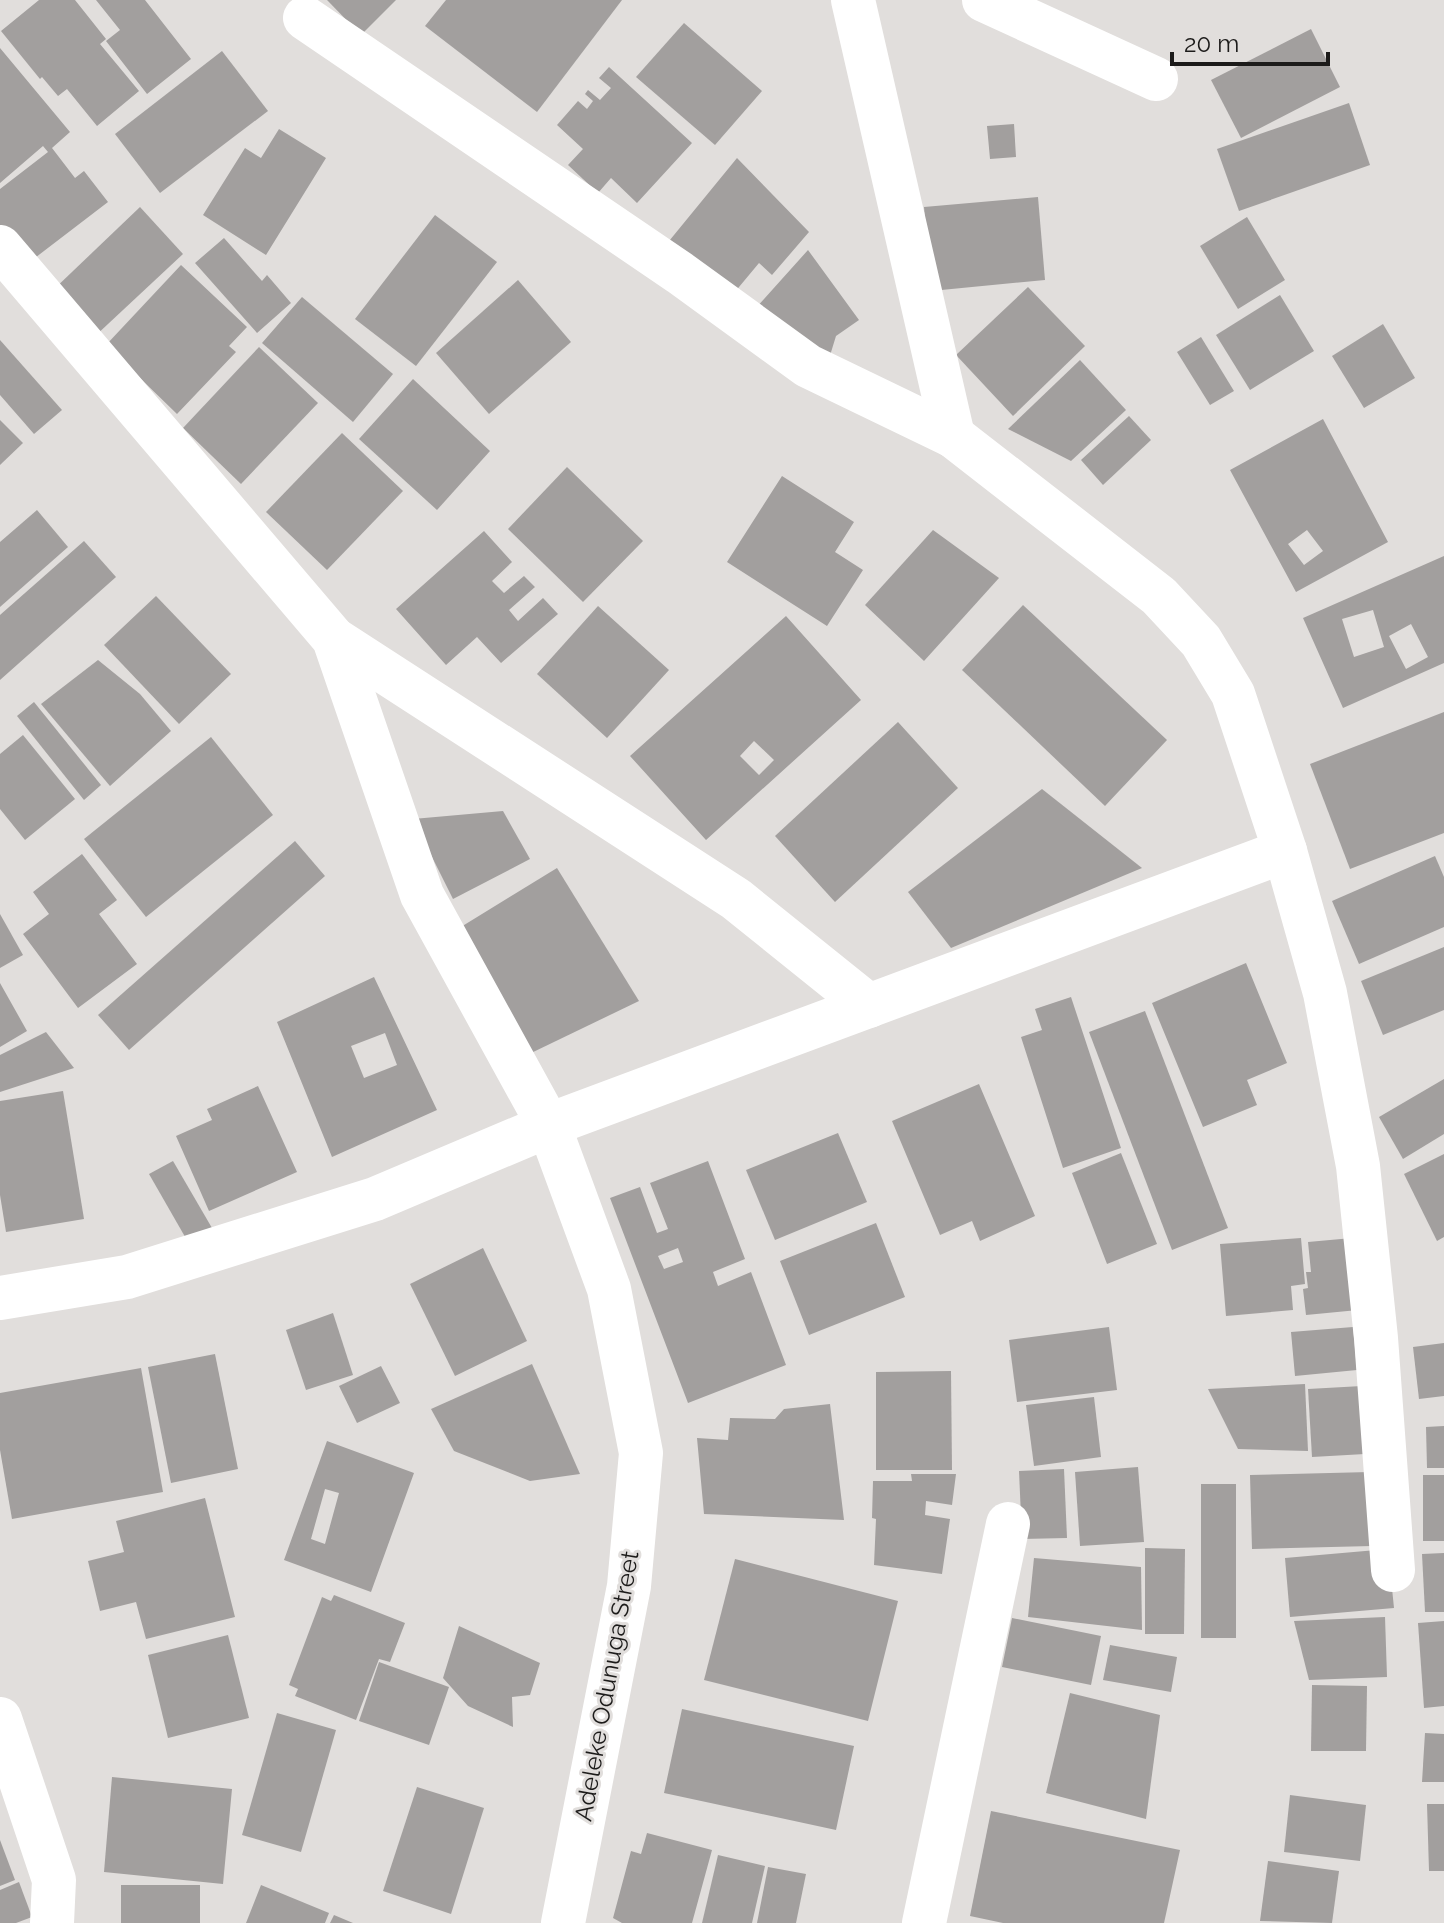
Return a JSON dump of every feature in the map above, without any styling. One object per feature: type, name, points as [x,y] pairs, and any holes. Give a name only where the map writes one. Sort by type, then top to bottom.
[{"type":"street","points":[[853,0],[953,436]]},
{"type":"street","points":[[984,0],[1156,79]]},
{"type":"street","points":[[305,18],[680,273],[808,366],[953,436],[1159,596],[1201,641],[1233,694],[1285,851],[1325,993],[1358,1166],[1376,1338],[1393,1570]]},
{"type":"street","points":[[0,247],[334,639],[736,899],[869,1006]]},
{"type":"street","name":"Adeleke Odunuga Street","points":[[334,639],[422,895],[549,1126],[609,1289],[641,1453],[629,1586],[563,1923]]},
{"type":"street","points":[[0,1298],[127,1277],[375,1199],[549,1126],[1285,851]]},
{"type":"street","points":[[924,1923],[1008,1524]]},
{"type":"street","points":[[0,1719],[54,1880],[52,1923]]},
{"type":"building","points":[[39,0],[75,0],[106,39],[100,44],[139,91],[97,126],[67,89],[58,96],[42,77],[40,79],[1,31]]},
{"type":"building","points":[[96,0],[145,0],[191,59],[147,94],[106,41],[120,30]]},
{"type":"building","points":[[327,0],[396,0],[361,35]]},
{"type":"building","points":[[446,0],[622,0],[537,112],[425,26]]},
{"type":"building","points":[[684,23],[762,91],[715,145],[636,77]]},
{"type":"building","points":[[1311,29],[1340,87],[1241,138],[1211,80]]},
{"type":"building","points":[[0,48],[70,132],[52,148],[75,178],[84,171],[108,202],[27,264],[0,230],[0,189],[48,152],[43,146],[0,183]]},
{"type":"building","points":[[222,51],[268,111],[160,193],[115,134]]},
{"type":"building","points":[[609,67],[692,143],[637,203],[611,178],[598,193],[568,165],[583,149],[557,125],[578,101],[587,109],[593,101],[585,94],[588,90],[600,100],[611,88],[599,78]]},
{"type":"building","points":[[1349,103],[1370,165],[1239,211],[1217,149]]},
{"type":"building","points":[[1014,124],[1016,157],[990,159],[987,126]]},
{"type":"building","points":[[279,129],[326,158],[266,255],[203,215],[245,148],[261,158]]},
{"type":"building","points":[[737,158],[809,232],[772,275],[759,263],[729,299],[665,246]]},
{"type":"building","points":[[1038,197],[1045,280],[931,291],[924,207]]},
{"type":"building","points":[[140,207],[183,254],[93,338],[50,293]]},
{"type":"building","points":[[435,215],[497,262],[416,366],[355,319]]},
{"type":"building","points":[[1247,217],[1285,280],[1238,309],[1200,246]]},
{"type":"building","points":[[224,238],[262,281],[267,275],[291,303],[257,333],[195,263]]},
{"type":"building","points":[[808,250],[859,320],[836,336],[828,362],[755,309]]},
{"type":"building","points":[[181,265],[247,327],[229,346],[236,352],[177,414],[106,345]]},
{"type":"building","points":[[518,280],[571,342],[489,414],[436,353]]},
{"type":"building","points":[[1028,287],[1085,346],[1013,416],[956,355]]},
{"type":"building","points":[[1280,295],[1314,351],[1250,390],[1216,335]]},
{"type":"building","points":[[302,297],[393,374],[353,422],[262,343]]},
{"type":"building","points":[[1383,324],[1415,378],[1364,408],[1332,356]]},
{"type":"building","points":[[1201,337],[1234,391],[1210,405],[1177,352]]},
{"type":"building","points":[[0,340],[62,410],[34,434],[0,395]]},
{"type":"building","points":[[259,347],[318,403],[241,484],[183,428]]},
{"type":"building","points":[[1080,360],[1126,410],[1071,461],[1008,429]]},
{"type":"building","points":[[413,379],[490,451],[437,510],[359,439]]},
{"type":"building","points":[[1129,416],[1151,440],[1103,485],[1081,460]]},
{"type":"building","points":[[1323,419],[1388,542],[1296,592],[1230,470]],"holes":[[[1307,530],[1323,551],[1304,565],[1288,544]]]},
{"type":"building","points":[[0,420],[23,443],[0,465]]},
{"type":"building","points":[[342,433],[403,491],[327,570],[266,512]]},
{"type":"building","points":[[567,467],[643,541],[583,602],[508,529]]},
{"type":"building","points":[[782,476],[854,522],[835,552],[863,570],[827,626],[727,562]]},
{"type":"building","points":[[37,510],[68,547],[0,607],[0,542]]},
{"type":"building","points":[[933,530],[999,578],[924,661],[865,605]]},
{"type":"building","points":[[484,531],[512,562],[492,581],[504,593],[524,576],[535,587],[509,610],[518,621],[543,598],[558,614],[501,663],[477,637],[446,665],[396,609]]},
{"type":"building","points":[[84,541],[116,577],[0,680],[0,615]]},
{"type":"building","points":[[1444,556],[1444,663],[1343,708],[1303,618]],"holes":[[[1373,610],[1384,647],[1354,657],[1342,619]],[[1411,624],[1428,657],[1406,669],[1389,636]]]},
{"type":"building","points":[[156,596],[231,674],[179,724],[104,645]]},
{"type":"building","points":[[1023,605],[1167,740],[1105,806],[962,670]]},
{"type":"building","points":[[598,606],[669,670],[607,738],[537,674]]},
{"type":"building","points":[[786,616],[861,700],[706,840],[630,756]],"holes":[[[754,741],[774,760],[759,775],[740,756]]]},
{"type":"building","points":[[98,660],[140,694],[171,731],[110,786],[41,704]]},
{"type":"building","points":[[34,702],[101,785],[84,800],[17,716]]},
{"type":"building","points":[[1444,712],[1444,833],[1350,869],[1310,764]]},
{"type":"building","points":[[898,722],[958,788],[835,902],[775,836]]},
{"type":"building","points":[[23,735],[75,799],[25,840],[0,809],[0,754]]},
{"type":"building","points":[[211,737],[273,815],[146,917],[84,839]]},
{"type":"building","points":[[1042,789],[1142,868],[951,948],[908,892]]},
{"type":"building","points":[[503,811],[530,859],[453,899],[413,819]]},
{"type":"building","points":[[295,841],[325,876],[129,1050],[98,1015]]},
{"type":"building","points":[[82,854],[117,900],[99,914],[137,964],[78,1008],[23,934],[49,914],[33,892]]},
{"type":"building","points":[[1435,856],[1444,877],[1444,927],[1359,964],[1332,901]]},
{"type":"building","points":[[557,868],[639,1001],[527,1055],[456,930]]},
{"type":"building","points":[[0,914],[23,955],[0,968]]},
{"type":"building","points":[[1444,947],[1444,1010],[1383,1035],[1361,981]]},
{"type":"building","points":[[1246,963],[1287,1063],[1247,1080],[1257,1105],[1203,1127],[1152,1003]]},
{"type":"building","points":[[374,977],[437,1110],[332,1157],[277,1022]],"holes":[[[385,1033],[397,1065],[364,1078],[351,1046]]]},
{"type":"building","points":[[0,983],[27,1031],[0,1047]]},
{"type":"building","points":[[1071,997],[1121,1148],[1063,1168],[1021,1037],[1042,1030],[1035,1009]]},
{"type":"building","points":[[1145,1011],[1228,1228],[1172,1250],[1089,1032]]},
{"type":"building","points":[[46,1032],[74,1068],[0,1092],[0,1055]]},
{"type":"building","points":[[1444,1079],[1444,1134],[1403,1159],[1379,1117]]},
{"type":"building","points":[[979,1084],[1035,1216],[980,1241],[972,1221],[940,1235],[892,1121]]},
{"type":"building","points":[[258,1086],[297,1172],[209,1211],[176,1136],[212,1120],[207,1109]]},
{"type":"building","points":[[63,1091],[84,1219],[6,1232],[0,1195],[0,1101]]},
{"type":"building","points":[[838,1133],[867,1202],[775,1240],[746,1170]]},
{"type":"building","points":[[1121,1153],[1157,1244],[1107,1264],[1072,1173]]},
{"type":"building","points":[[1444,1154],[1444,1237],[1437,1241],[1404,1174]]},
{"type":"building","points":[[173,1161],[212,1228],[188,1242],[149,1174]]},
{"type":"building","points":[[708,1161],[745,1259],[713,1272],[718,1286],[751,1272],[786,1365],[688,1403],[610,1198],[640,1187],[657,1233],[668,1229],[650,1183]],"holes":[[[678,1248],[683,1262],[664,1269],[658,1256]]]},
{"type":"building","points":[[876,1223],[905,1297],[809,1335],[780,1261]]},
{"type":"building","points":[[1301,1238],[1305,1284],[1291,1286],[1293,1310],[1226,1316],[1220,1244]]},
{"type":"building","points":[[1352,1238],[1358,1310],[1306,1315],[1303,1289],[1308,1288],[1306,1272],[1311,1272],[1308,1242]]},
{"type":"building","points":[[483,1248],[527,1341],[455,1376],[410,1284]]},
{"type":"building","points":[[333,1313],[353,1375],[306,1390],[286,1330]]},
{"type":"building","points":[[1109,1327],[1117,1390],[1017,1402],[1009,1340]]},
{"type":"building","points":[[1353,1327],[1357,1370],[1295,1376],[1291,1332]]},
{"type":"building","points":[[1444,1343],[1444,1396],[1419,1399],[1413,1347]]},
{"type":"building","points":[[215,1354],[238,1469],[171,1483],[148,1367]]},
{"type":"building","points":[[532,1364],[580,1474],[530,1481],[454,1451],[431,1409]]},
{"type":"building","points":[[381,1366],[400,1403],[357,1423],[339,1386]]},
{"type":"building","points":[[141,1368],[163,1492],[12,1519],[0,1450],[0,1393]]},
{"type":"building","points":[[951,1371],[952,1470],[876,1470],[876,1372]]},
{"type":"building","points":[[1305,1384],[1308,1451],[1238,1449],[1208,1389]]},
{"type":"building","points":[[1362,1386],[1365,1454],[1312,1457],[1308,1389]]},
{"type":"building","points":[[1094,1397],[1101,1457],[1034,1466],[1026,1405]]},
{"type":"building","points":[[830,1404],[844,1520],[704,1514],[697,1438],[728,1440],[730,1418],[775,1419],[784,1409]]},
{"type":"building","points":[[1444,1426],[1444,1468],[1427,1468],[1426,1427]]},
{"type":"building","points":[[327,1441],[414,1473],[371,1592],[284,1560]],"holes":[[[325,1489],[339,1493],[325,1544],[311,1539]]]},
{"type":"building","points":[[1138,1467],[1144,1542],[1080,1546],[1075,1472]]},
{"type":"building","points":[[1064,1469],[1067,1538],[1022,1539],[1019,1471]]},
{"type":"building","points":[[1370,1472],[1372,1546],[1252,1549],[1250,1475]]},
{"type":"building","points":[[911,1474],[956,1474],[952,1505],[926,1501],[925,1515],[950,1519],[942,1574],[874,1565],[876,1519],[872,1518],[873,1481],[912,1481]]},
{"type":"building","points":[[1423,1475],[1444,1475],[1444,1541],[1423,1541]]},
{"type":"building","points":[[1201,1484],[1236,1484],[1236,1638],[1201,1638]]},
{"type":"building","points":[[205,1498],[235,1617],[146,1639],[136,1602],[100,1611],[88,1561],[124,1552],[116,1521]]},
{"type":"building","points":[[1145,1548],[1185,1549],[1184,1634],[1145,1634]]},
{"type":"building","points":[[1388,1549],[1394,1608],[1290,1617],[1285,1558]]},
{"type":"building","points":[[1444,1553],[1444,1612],[1425,1612],[1422,1554]]},
{"type":"building","points":[[1034,1558],[1141,1567],[1142,1630],[1028,1617]]},
{"type":"building","points":[[735,1559],[898,1601],[868,1721],[704,1680]]},
{"type":"building","points":[[334,1595],[405,1623],[390,1662],[379,1659],[356,1720],[295,1696],[298,1689],[289,1685],[322,1597],[331,1601]]},
{"type":"building","points":[[1385,1617],[1387,1677],[1309,1680],[1294,1621]]},
{"type":"building","points":[[1012,1618],[1101,1636],[1091,1685],[1002,1667]]},
{"type":"building","points":[[1444,1621],[1444,1706],[1424,1708],[1418,1623]]},
{"type":"building","points":[[459,1626],[540,1663],[530,1695],[512,1697],[513,1727],[468,1706],[443,1678]]},
{"type":"building","points":[[228,1635],[249,1718],[168,1738],[148,1655]]},
{"type":"building","points":[[1110,1645],[1177,1657],[1171,1692],[1103,1680]]},
{"type":"building","points":[[379,1662],[449,1687],[429,1745],[359,1721]]},
{"type":"building","points":[[1312,1685],[1367,1686],[1366,1751],[1311,1751]]},
{"type":"building","points":[[1070,1693],[1160,1715],[1146,1819],[1046,1793]]},
{"type":"building","points":[[682,1709],[854,1746],[836,1830],[664,1793]]},
{"type":"building","points":[[277,1713],[336,1730],[301,1852],[242,1835]]},
{"type":"building","points":[[1425,1733],[1444,1734],[1444,1782],[1422,1782]]},
{"type":"building","points":[[112,1777],[232,1789],[223,1884],[104,1872]]},
{"type":"building","points":[[417,1787],[484,1808],[451,1914],[383,1891]]},
{"type":"building","points":[[1290,1795],[1366,1805],[1360,1861],[1284,1852]]},
{"type":"building","points":[[1427,1804],[1444,1804],[1444,1871],[1429,1871]]},
{"type":"building","points":[[991,1811],[1180,1850],[1164,1923],[1003,1923],[970,1916]]},
{"type":"building","points":[[647,1833],[712,1850],[692,1923],[622,1923],[613,1918],[631,1851],[641,1854]]},
{"type":"building","points":[[0,1840],[15,1880],[0,1886]]},
{"type":"building","points":[[718,1855],[765,1866],[752,1923],[702,1923]]},
{"type":"building","points":[[1268,1861],[1339,1871],[1332,1923],[1260,1921]]},
{"type":"building","points":[[768,1867],[806,1874],[796,1923],[757,1923]]},
{"type":"building","points":[[19,1882],[32,1917],[16,1923],[0,1923],[0,1890]]},
{"type":"building","points":[[121,1885],[200,1885],[200,1923],[121,1923]]},
{"type":"building","points":[[261,1885],[329,1913],[325,1923],[246,1923]]},
{"type":"building","points":[[334,1915],[353,1923],[330,1923]]}]
